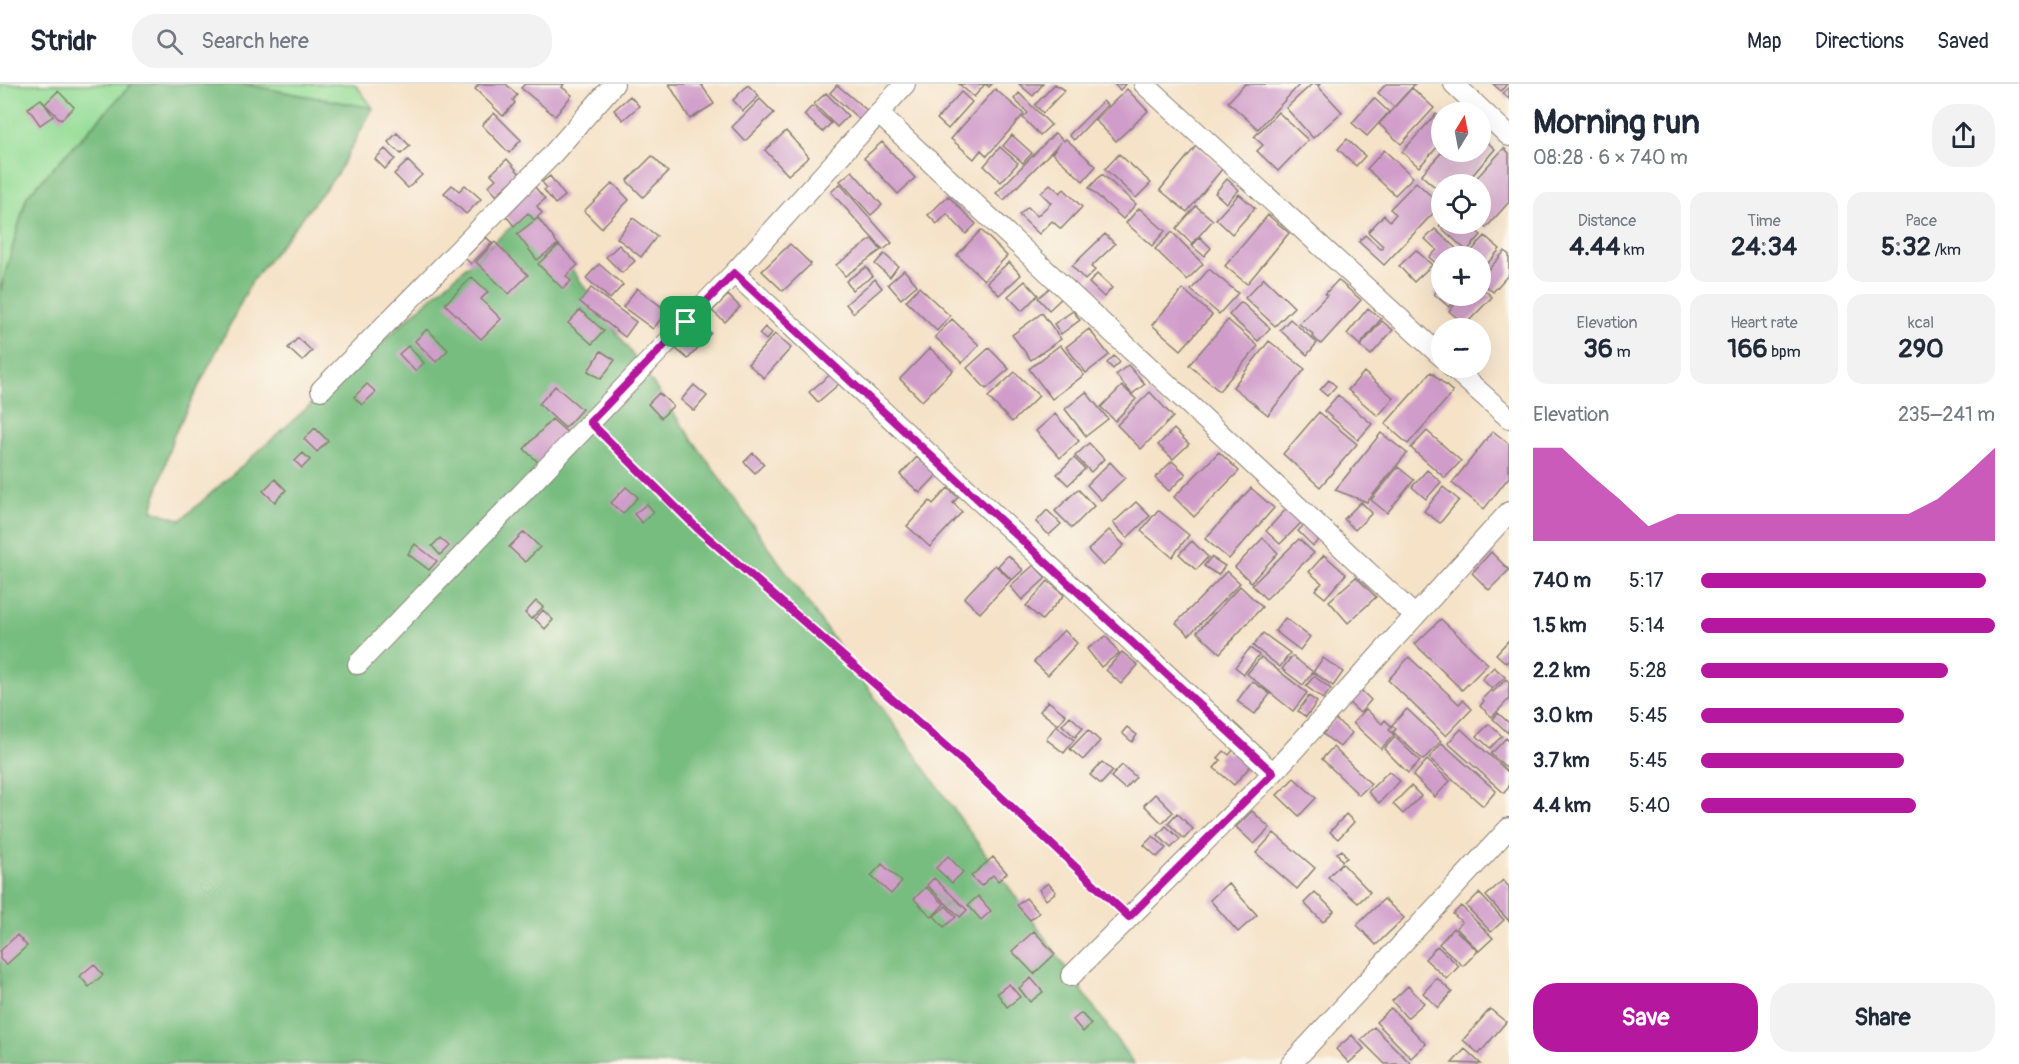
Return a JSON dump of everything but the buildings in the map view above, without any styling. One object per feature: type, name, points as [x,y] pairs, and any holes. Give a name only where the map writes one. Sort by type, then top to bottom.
[{"type":"street","points":[[321,390],[550,157],[614,84]]},
{"type":"street","points":[[358,664],[734,273],[905,84]]},
{"type":"street","points":[[1144,84],[1431,347]]},
{"type":"street","points":[[1454,84],[1509,136]]},
{"type":"street","points":[[878,113],[1415,616]]},
{"type":"street","points":[[734,273],[1273,773]]},
{"type":"street","points":[[1464,378],[1509,418]]},
{"type":"street","points":[[1071,976],[1273,773],[1509,512]]},
{"type":"street","points":[[1291,1064],[1509,828]]},
{"type":"path","points":[[590,422],[697,528],[966,764],[1129,917]]},
{"type":"green space","points":[[0,84],[132,84],[27,196],[0,292]]},
{"type":"green space","points":[[132,84],[241,84],[373,108],[337,174],[252,281],[173,437],[152,510],[181,520],[530,210],[1134,1064],[0,1064],[0,292],[27,196]]},
{"type":"green space","points":[[241,84],[355,84],[373,108]]},
{"type":"route","points":[[734,273],[1273,773],[1129,917],[966,764],[697,528],[590,422],[686,322],[734,273]]}]
